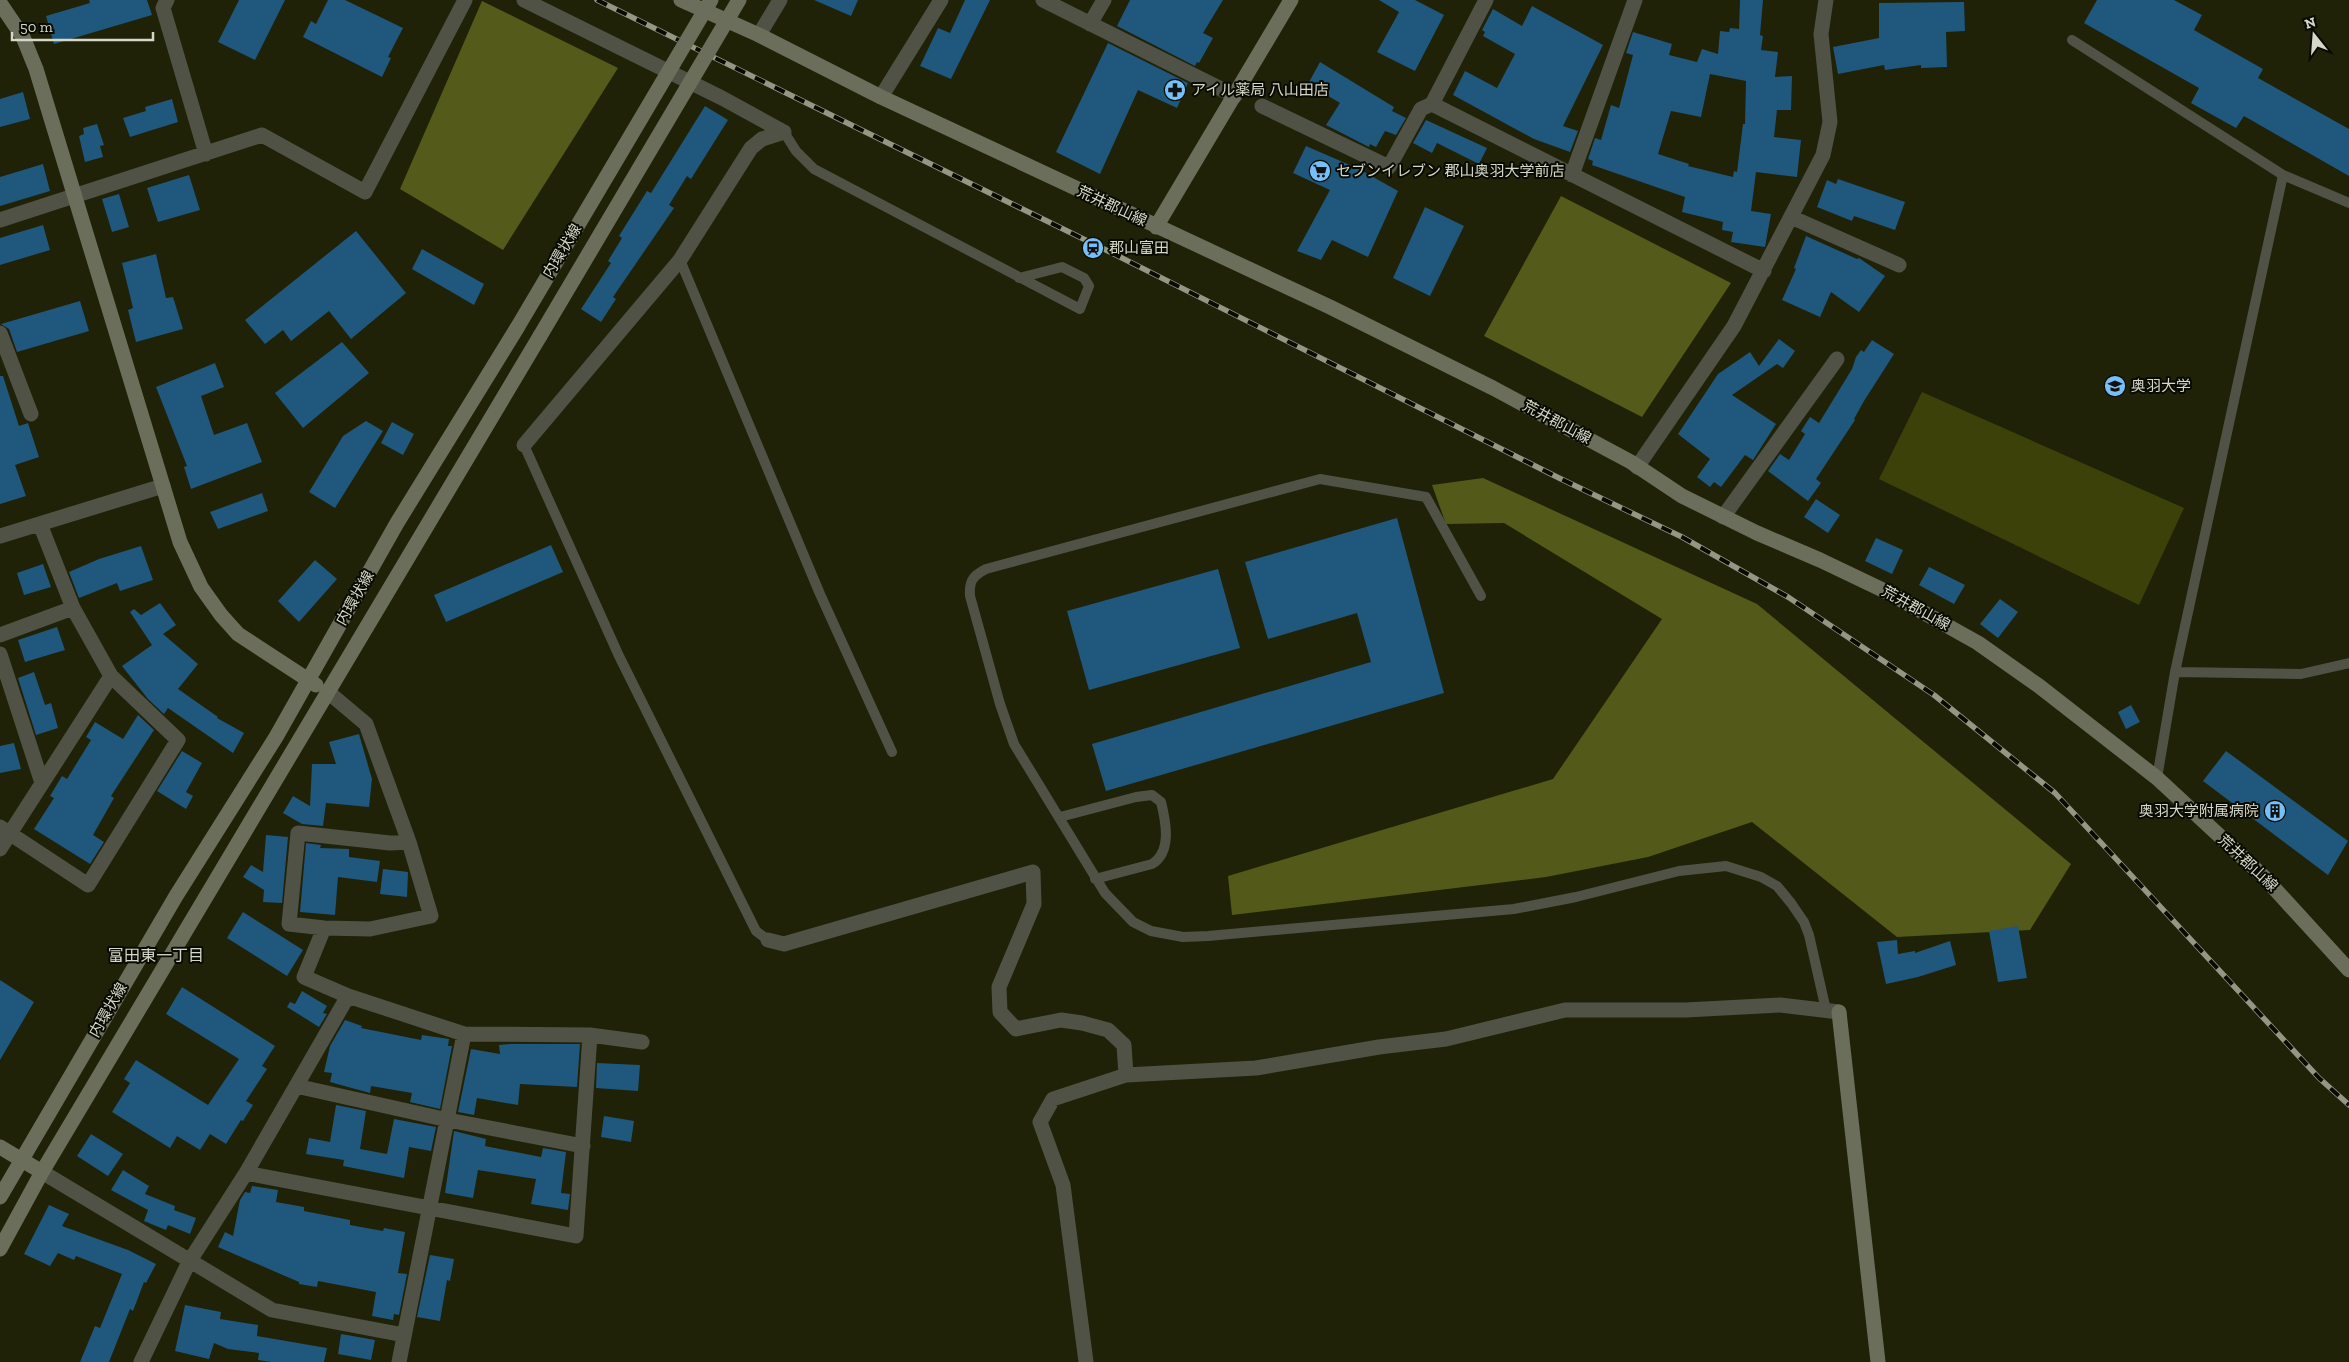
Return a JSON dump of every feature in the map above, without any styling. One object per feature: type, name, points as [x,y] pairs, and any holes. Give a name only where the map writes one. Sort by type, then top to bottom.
[{"type":"street","points":[[167,0],[163,8],[206,154]]},
{"type":"street","points":[[0,220],[262,135],[365,192],[465,0]]},
{"type":"street","points":[[524,0],[722,98],[784,132]]},
{"type":"street","name":"荒井郡山線","points":[[681,0],[759,35],[881,97],[1330,307],[1493,388],[1637,467],[1682,496],[1723,517],[1887,592],[1978,643],[2039,686],[2157,778],[2264,877],[2349,970]]},
{"type":"street","name":"内環状線","points":[[0,1197],[176,896],[276,737],[397,524],[517,328],[711,0]]},
{"type":"street","name":"内環状線","points":[[0,1249],[42,1172],[739,0]]},
{"type":"street","points":[[759,35],[780,0]]},
{"type":"street","points":[[881,97],[941,0]]},
{"type":"street","points":[[1043,0],[1235,96]]},
{"type":"street","points":[[1090,24],[1104,0]]},
{"type":"street","points":[[1156,227],[1291,0]]},
{"type":"street","points":[[1262,106],[1389,167],[1421,109],[1432,104],[1486,0]]},
{"type":"street","points":[[1572,175],[1635,0]]},
{"type":"street","points":[[1637,467],[1734,326],[1818,167],[1828,138],[1830,104],[1821,34],[1826,0]]},
{"type":"street","points":[[0,3],[23,37],[36,69],[163,486],[184,549],[201,587],[221,616],[238,634],[328,692],[366,724],[409,842],[431,916],[370,929],[324,928],[289,924],[298,832],[390,843],[409,842]]},
{"type":"street","points":[[1432,104],[1764,271]]},
{"type":"street","points":[[524,445],[680,260],[751,148],[762,139],[784,132]]},
{"type":"street","points":[[1790,217],[1899,265]]},
{"type":"street","points":[[0,333],[31,414]]},
{"type":"street","points":[[1723,517],[1837,359]]},
{"type":"street","points":[[0,536],[163,486]]},
{"type":"street","points":[[4,831],[88,885],[178,740],[111,676],[72,608],[40,524]]},
{"type":"street","points":[[0,635],[72,608]]},
{"type":"street","points":[[0,654],[42,783]]},
{"type":"street","points":[[0,849],[4,831],[42,783],[111,676]]},
{"type":"street","points":[[768,940],[784,944],[1033,872],[1034,904],[999,987],[1000,1012],[1016,1029],[1061,1020],[1108,1030],[1124,1045],[1126,1075]]},
{"type":"street","points":[[324,928],[304,977],[348,996],[464,1034],[590,1035],[642,1042]]},
{"type":"street","points":[[141,1362],[190,1262],[246,1173],[348,996]]},
{"type":"street","points":[[1086,1362],[1062,1185],[1040,1122],[1052,1099],[1126,1075],[1275,1065],[1379,1047],[1446,1039],[1565,1010],[1686,1010],[1780,1005],[1832,1011],[1878,1362]]},
{"type":"street","points":[[399,1362],[464,1034]]},
{"type":"street","points":[[246,1173],[576,1236],[590,1035]]},
{"type":"street","points":[[296,1086],[448,1120],[583,1146]]},
{"type":"street","points":[[0,1147],[272,1310],[404,1335]]},
{"type":"lane","points":[[2072,40],[2283,175],[2349,203]]},
{"type":"lane","points":[[784,132],[796,150],[814,169],[1020,278],[1080,309],[1089,286],[1084,278],[1062,267],[1020,278]]},
{"type":"lane","points":[[2157,778],[2175,672],[2283,175]]},
{"type":"lane","points":[[680,260],[820,594],[892,752]]},
{"type":"lane","points":[[524,445],[619,656],[756,931],[768,940]]},
{"type":"lane","points":[[1481,596],[1426,497],[1326,478],[981,572],[972,578],[969,584],[970,596],[1007,729],[1014,744],[1095,879],[1105,893],[1133,922],[1165,935],[1183,937],[1238,934],[1514,909],[1576,897],[1679,871],[1726,866],[1761,877],[1777,886],[1792,903],[1809,935],[1832,1011]]},
{"type":"lane","points":[[2175,672],[2301,674],[2349,663]]},
{"type":"lane","points":[[1060,818],[1136,797],[1152,795],[1161,802],[1166,837],[1163,854],[1158,860],[1152,864],[1095,879]]},
{"type":"shaded area","points":[[482,1],[618,68],[503,250],[400,189]]},
{"type":"shaded area","points":[[1561,196],[1731,283],[1642,417],[1484,336]]},
{"type":"shaded area","points":[[1922,392],[2184,508],[2139,605],[1879,479]]},
{"type":"shaded area","points":[[1483,478],[1757,604],[2071,864],[2030,930],[1897,937],[1752,822],[1648,857],[1546,877],[1232,915],[1228,876],[1553,779],[1662,619],[1504,523],[1446,524],[1432,485]]},
{"type":"building","points":[[89,0],[147,0],[152,15],[54,44],[46,16],[90,3]]},
{"type":"building","points":[[239,0],[285,0],[255,60],[218,42]]},
{"type":"building","points":[[328,0],[345,0],[403,28],[388,57],[391,58],[382,77],[303,37],[311,21],[316,24]]},
{"type":"building","points":[[814,0],[858,0],[851,16]]},
{"type":"building","points":[[965,0],[990,0],[951,79],[920,66],[938,28],[950,33]]},
{"type":"building","points":[[1130,0],[1223,0],[1203,33],[1213,38],[1199,63],[1197,62],[1195,66],[1117,26]]},
{"type":"building","points":[[1379,0],[1415,0],[1444,15],[1415,71],[1377,52],[1399,12]]},
{"type":"building","points":[[1740,0],[1763,0],[1760,35],[1763,36],[1761,50],[1778,52],[1775,77],[1792,76],[1791,110],[1777,110],[1774,137],[1801,140],[1797,177],[1756,172],[1751,211],[1771,214],[1765,247],[1731,242],[1733,232],[1722,230],[1723,222],[1682,212],[1685,197],[1592,165],[1593,161],[1588,159],[1595,138],[1601,140],[1611,105],[1619,108],[1633,55],[1626,53],[1633,32],[1672,44],[1669,55],[1697,62],[1702,49],[1718,54],[1720,31],[1729,32],[1730,28],[1739,29]],"holes":[[[1710,74],[1746,81],[1745,124],[1743,124],[1737,172],[1734,171],[1733,177],[1688,166],[1689,164],[1658,154],[1671,111],[1701,117]]]},
{"type":"building","points":[[2097,0],[2174,0],[2202,15],[2194,30],[2263,69],[2258,78],[2349,129],[2349,176],[2244,116],[2236,128],[2191,103],[2199,88],[2084,23]]},
{"type":"building","points":[[1964,2],[1965,31],[1946,32],[1947,67],[1921,68],[1921,65],[1885,70],[1884,65],[1838,74],[1833,47],[1879,38],[1879,3]]},
{"type":"building","points":[[1532,6],[1603,45],[1563,126],[1578,131],[1570,152],[1534,139],[1453,95],[1465,71],[1497,88],[1515,54],[1483,36],[1485,32],[1482,30],[1493,9],[1522,26]]},
{"type":"building","points":[[1108,43],[1188,83],[1177,108],[1138,90],[1100,174],[1056,152]]},
{"type":"building","points":[[1320,62],[1394,107],[1392,111],[1406,118],[1396,135],[1385,131],[1376,147],[1370,144],[1369,147],[1326,125],[1340,103],[1308,84]]},
{"type":"building","points":[[23,92],[30,119],[0,127],[0,99]]},
{"type":"building","points":[[172,99],[178,122],[130,137],[123,118],[146,111],[145,107]]},
{"type":"building","points":[[705,106],[728,120],[691,179],[687,176],[669,205],[674,208],[613,297],[616,299],[601,322],[581,309],[611,263],[608,261],[622,238],[619,236],[647,191],[651,193]]},
{"type":"building","points":[[1426,120],[1487,148],[1479,164],[1437,143],[1432,153],[1413,143]]},
{"type":"building","points":[[97,124],[104,145],[100,146],[103,157],[85,162],[79,136],[84,134],[83,128]]},
{"type":"building","points":[[1306,146],[1359,169],[1398,191],[1368,257],[1332,240],[1321,260],[1297,251],[1330,190],[1293,173]]},
{"type":"building","points":[[43,164],[50,191],[0,206],[0,177]]},
{"type":"building","points":[[189,175],[200,210],[158,222],[147,188]]},
{"type":"building","points":[[1838,179],[1905,202],[1895,230],[1854,216],[1852,221],[1817,207],[1827,180],[1836,184]]},
{"type":"building","points":[[119,194],[129,227],[112,232],[102,199]]},
{"type":"building","points":[[1425,207],[1464,226],[1430,296],[1393,278]]},
{"type":"building","points":[[43,225],[50,250],[0,265],[0,238]]},
{"type":"building","points":[[356,231],[406,293],[351,339],[329,311],[291,341],[283,330],[265,344],[245,320]]},
{"type":"building","points":[[1806,236],[1857,259],[1859,258],[1885,276],[1859,312],[1831,292],[1820,317],[1782,300],[1796,269],[1794,268]]},
{"type":"building","points":[[422,249],[484,284],[474,305],[412,269]]},
{"type":"building","points":[[156,254],[166,298],[173,297],[183,329],[136,342],[128,310],[133,308],[122,263]]},
{"type":"building","points":[[80,301],[89,331],[17,352],[9,329],[1,324]]},
{"type":"building","points":[[1779,339],[1795,351],[1783,368],[1777,364],[1732,395],[1776,424],[1753,460],[1745,455],[1721,487],[1714,482],[1710,487],[1697,477],[1710,459],[1678,434],[1718,374],[1750,352],[1759,366]]},
{"type":"building","points":[[1872,340],[1894,354],[1864,401],[1855,420],[1816,479],[1821,483],[1808,501],[1768,471],[1780,454],[1789,460],[1805,434],[1801,431],[1810,417],[1819,423],[1852,369],[1856,357],[1861,350],[1864,352]]},
{"type":"building","points":[[342,342],[369,373],[303,428],[275,393]]},
{"type":"building","points":[[215,363],[224,387],[201,396],[214,435],[247,423],[262,462],[191,489],[184,467],[187,466],[156,387]]},
{"type":"building","points":[[0,376],[3,376],[19,426],[28,423],[39,457],[15,465],[26,496],[0,504]]},
{"type":"building","points":[[366,421],[383,431],[335,508],[309,492],[343,436]]},
{"type":"building","points":[[392,422],[414,434],[403,455],[381,443]]},
{"type":"building","points":[[262,493],[268,511],[218,529],[210,512]]},
{"type":"building","points":[[1816,499],[1840,515],[1828,533],[1804,517]]},
{"type":"building","points":[[1397,518],[1444,693],[1106,791],[1092,744],[1371,662],[1357,613],[1268,639],[1245,562]]},
{"type":"building","points":[[1876,538],[1903,550],[1892,574],[1865,561]]},
{"type":"building","points":[[551,545],[563,572],[446,622],[434,595]]},
{"type":"building","points":[[141,546],[153,580],[120,591],[117,583],[79,598],[69,572],[99,559]]},
{"type":"building","points":[[315,560],[337,579],[299,622],[278,601]]},
{"type":"building","points":[[43,564],[51,587],[24,595],[17,573]]},
{"type":"building","points":[[1929,567],[1965,585],[1954,604],[1919,585]]},
{"type":"building","points":[[1218,569],[1240,648],[1089,690],[1067,611]]},
{"type":"building","points":[[2000,599],[2018,612],[1998,638],[1980,624]]},
{"type":"building","points":[[160,603],[176,625],[163,634],[198,664],[178,689],[217,718],[244,733],[233,753],[168,708],[164,714],[148,699],[122,666],[152,645],[130,612],[134,609],[141,615]]},
{"type":"building","points":[[57,627],[65,650],[25,662],[18,640]]},
{"type":"building","points":[[34,672],[45,705],[51,703],[58,728],[36,735],[18,678]]},
{"type":"building","points":[[2131,705],[2140,722],[2126,729],[2118,712]]},
{"type":"building","points":[[138,715],[154,730],[111,796],[114,798],[93,835],[104,842],[90,864],[34,829],[54,798],[50,796],[62,776],[67,779],[91,740],[86,737],[95,722],[123,739]]},
{"type":"building","points":[[359,734],[372,779],[369,807],[326,803],[323,826],[302,824],[283,813],[293,796],[310,806],[312,764],[336,764],[329,742]]},
{"type":"building","points":[[14,743],[21,769],[0,773],[0,746]]},
{"type":"building","points":[[182,751],[202,763],[186,792],[193,796],[186,809],[157,791]]},
{"type":"building","name":"奥羽大学附属病院","points":[[2226,751],[2348,841],[2328,875],[2203,781]]},
{"type":"building","points":[[266,835],[288,837],[282,903],[263,902],[264,890],[243,877],[251,865],[263,872]]},
{"type":"building","points":[[306,843],[321,845],[320,848],[349,849],[349,857],[380,861],[377,882],[338,877],[335,915],[300,912]]},
{"type":"building","points":[[383,869],[408,872],[407,897],[380,894]]},
{"type":"building","points":[[243,912],[303,950],[287,976],[227,938]]},
{"type":"building","points":[[2018,926],[2027,978],[1998,982],[1989,931]]},
{"type":"building","points":[[1897,940],[1898,954],[1915,951],[1915,953],[1950,941],[1956,965],[1918,977],[1886,984],[1877,942]]},
{"type":"building","points":[[0,980],[34,1002],[0,1060]]},
{"type":"building","points":[[182,987],[275,1046],[262,1066],[267,1069],[246,1101],[253,1105],[243,1121],[241,1120],[226,1144],[210,1134],[200,1150],[177,1136],[170,1148],[112,1112],[130,1083],[124,1079],[136,1060],[208,1105],[239,1059],[166,1014]]},
{"type":"building","points":[[302,991],[327,1006],[323,1013],[327,1014],[319,1027],[287,1007],[290,1002],[295,1004]]},
{"type":"building","points":[[345,1020],[362,1026],[361,1028],[421,1040],[422,1035],[449,1039],[448,1046],[452,1046],[440,1109],[410,1102],[412,1093],[371,1086],[370,1093],[330,1082],[332,1073],[324,1072],[330,1046]]},
{"type":"building","points":[[580,1044],[577,1087],[520,1084],[518,1105],[477,1098],[474,1115],[458,1112],[471,1049],[500,1054],[499,1045]]},
{"type":"building","points":[[597,1063],[640,1065],[638,1091],[596,1088]]},
{"type":"building","points":[[336,1105],[366,1111],[360,1149],[387,1154],[394,1119],[436,1127],[431,1151],[409,1147],[404,1178],[343,1166],[344,1160],[306,1154],[309,1138],[330,1142]]},
{"type":"building","points":[[604,1116],[634,1121],[631,1142],[601,1137]]},
{"type":"building","points":[[454,1131],[486,1139],[485,1146],[541,1157],[543,1148],[566,1152],[561,1193],[570,1194],[568,1210],[531,1204],[536,1179],[478,1170],[473,1198],[445,1193]]},
{"type":"building","points":[[91,1134],[123,1154],[108,1176],[77,1156]]},
{"type":"building","points":[[123,1170],[149,1186],[145,1194],[175,1206],[174,1210],[196,1218],[190,1234],[168,1225],[166,1230],[144,1221],[148,1210],[111,1190]]},
{"type":"building","points":[[252,1186],[278,1190],[276,1202],[304,1207],[304,1211],[350,1220],[350,1225],[383,1231],[384,1228],[405,1232],[398,1273],[407,1274],[399,1315],[394,1314],[393,1320],[372,1316],[376,1292],[318,1281],[317,1287],[299,1284],[299,1282],[218,1247],[225,1232],[233,1236],[240,1200],[245,1192],[250,1193]]},
{"type":"building","points":[[49,1205],[69,1214],[62,1226],[128,1250],[156,1264],[146,1283],[144,1282],[133,1311],[130,1309],[109,1362],[80,1362],[95,1326],[100,1328],[122,1274],[76,1256],[74,1260],[58,1253],[50,1266],[24,1254]]},
{"type":"building","points":[[430,1255],[454,1259],[450,1281],[447,1280],[440,1321],[417,1317]]},
{"type":"building","points":[[185,1305],[221,1312],[220,1319],[258,1325],[257,1336],[327,1348],[324,1362],[271,1362],[258,1360],[259,1353],[228,1349],[214,1343],[209,1359],[175,1351]]},
{"type":"building","points":[[341,1334],[375,1340],[371,1360],[338,1354]]},
{"type":"railway","points":[[597,0],[1114,254],[1559,478],[1682,537],[1788,597],[1934,695],[2055,793],[2319,1078],[2349,1105]]},
{"type":"place","name":"アイル薬局 八山田店","points":[[1175,90]]},
{"type":"place","name":"セブンイレブン 郡山奥羽大学前店","points":[[1320,171]]},
{"type":"place","name":"郡山富田","points":[[1093,248]]},
{"type":"place","name":"奥羽大学","points":[[2115,386]]},
{"type":"place","name":"奥羽大学附属病院","points":[[2275,811]]},
{"type":"district","name":"富田東一丁目","points":[[156,955]]}]
